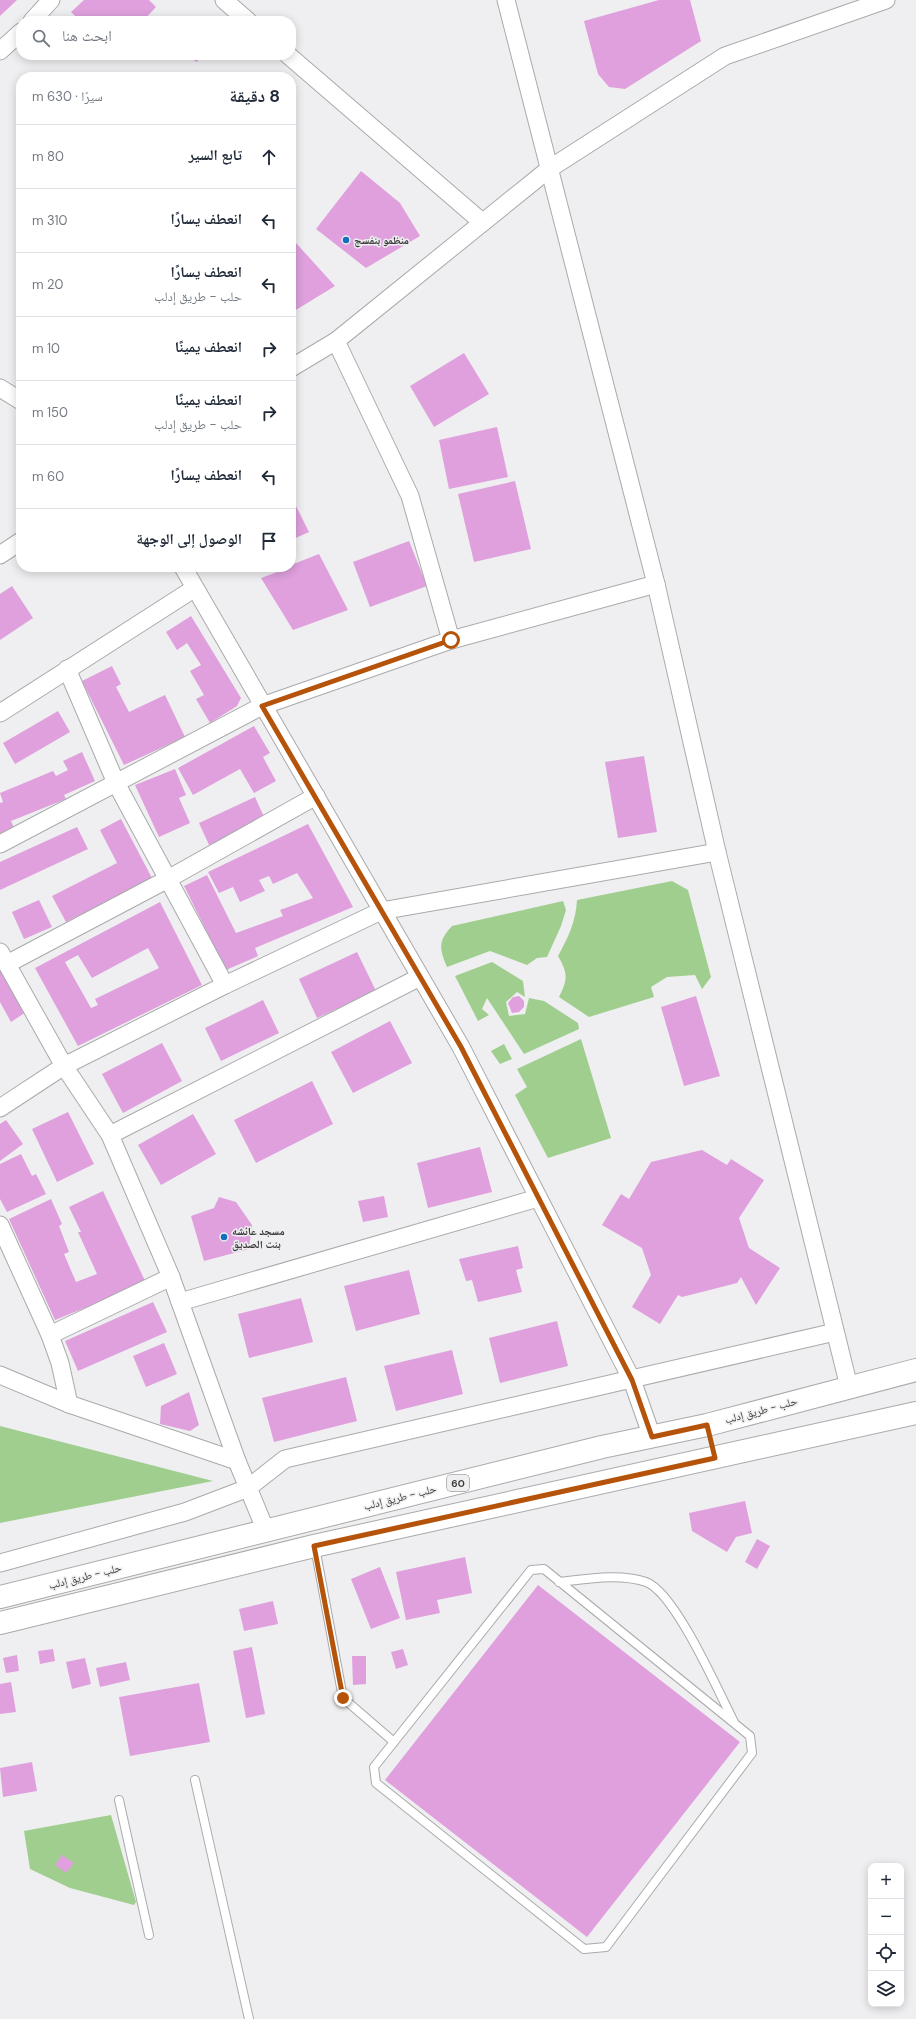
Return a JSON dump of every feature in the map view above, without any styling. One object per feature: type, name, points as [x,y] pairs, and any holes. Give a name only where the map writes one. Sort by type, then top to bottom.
[{"type":"main road","name":"حلب - طريق إدلب","points":[[0,1597],[602,1447],[707,1425],[916,1370]]},
{"type":"main road","points":[[0,1623],[314,1546],[916,1413]]},
{"type":"main road","points":[[707,1425],[715,1458]]},
{"type":"street","points":[[37,16],[51,0]]},
{"type":"street","points":[[224,0],[242,16]]},
{"type":"street","points":[[506,0],[656,584],[717,852],[849,1387]]},
{"type":"street","points":[[296,365],[336,341],[549,169],[724,56],[886,0]]},
{"type":"street","points":[[0,51],[16,37]]},
{"type":"street","points":[[294,60],[482,222]]},
{"type":"street","points":[[336,341],[410,496],[451,640]]},
{"type":"street","points":[[0,388],[16,398]]},
{"type":"street","points":[[0,555],[16,544]]},
{"type":"street","points":[[186,572],[262,706],[316,796],[381,911],[461,1047],[632,1380],[652,1437]]},
{"type":"street","points":[[0,844],[262,706],[451,640],[656,584]]},
{"type":"street","points":[[0,713],[196,588]]},
{"type":"street","points":[[67,669],[116,783],[225,984]]},
{"type":"street","points":[[266,1531],[237,1460],[171,1277],[110,1135],[64,1066],[3,958],[168,879],[316,796]]},
{"type":"street","points":[[0,1108],[64,1066],[225,984],[381,911],[717,852]]},
{"type":"street","points":[[110,1135],[420,977]]},
{"type":"street","points":[[180,1302],[538,1198]]},
{"type":"street","points":[[0,1224],[50,1335],[60,1363],[69,1404]]},
{"type":"street","points":[[50,1335],[171,1277]]},
{"type":"street","points":[[0,1563],[185,1512],[248,1488],[285,1459],[835,1332]]},
{"type":"street","points":[[0,1375],[69,1404],[237,1460]]},
{"type":"lane","points":[[314,1546],[343,1698],[394,1742]]},
{"type":"lane","points":[[531,1570],[544,1570],[559,1582],[750,1736],[752,1753],[606,1946],[584,1949],[376,1783],[374,1767],[531,1570]]},
{"type":"lane","points":[[559,1582],[600,1578],[631,1578],[648,1582],[661,1593],[680,1619],[735,1725]]},
{"type":"lane","points":[[195,1780],[249,2019]]},
{"type":"lane","points":[[119,1800],[149,1935]]},
{"type":"green space","points":[[672,881],[688,890],[711,977],[702,989],[695,975],[667,977],[651,987],[654,997],[589,1017],[559,997],[564,986],[566,976],[564,967],[558,956],[571,929],[577,900]]},
{"type":"green space","points":[[563,901],[566,910],[561,926],[547,957],[537,958],[527,965],[490,951],[447,967],[442,955],[441,945],[444,936],[452,926]]},
{"type":"green space","points":[[492,962],[523,981],[525,997],[517,992],[506,1002],[509,1016],[525,1014],[529,998],[544,1001],[578,1023],[579,1029],[524,1054],[487,998],[482,1009],[489,1015],[478,1021],[455,976]]},
{"type":"green space","points":[[581,1039],[611,1138],[548,1158],[515,1095],[527,1087],[517,1069]]},
{"type":"green space","points":[[504,1044],[512,1059],[500,1064],[491,1051]]},
{"type":"green space","points":[[0,1426],[213,1481],[0,1523]]},
{"type":"green space","points":[[111,1815],[136,1902],[134,1905],[70,1888],[30,1869],[24,1831]]},
{"type":"building","points":[[0,0],[17,0],[0,16]]},
{"type":"building","points":[[84,0],[149,0],[156,7],[148,16],[75,16],[71,12]]},
{"type":"building","points":[[659,0],[690,0],[701,41],[625,89],[609,87],[598,74],[584,21]]},
{"type":"building","points":[[361,171],[400,203],[420,236],[366,268],[316,229]]},
{"type":"building","points":[[296,243],[335,286],[296,310]]},
{"type":"building","points":[[464,353],[489,394],[434,427],[410,386]]},
{"type":"building","points":[[497,427],[508,477],[449,489],[439,440]]},
{"type":"building","points":[[515,481],[531,549],[474,562],[458,494]]},
{"type":"building","points":[[296,506],[309,532],[296,538]]},
{"type":"building","points":[[409,541],[427,586],[370,607],[353,562]]},
{"type":"building","points":[[319,554],[348,610],[293,630],[261,578],[277,572],[296,572],[296,563]]},
{"type":"building","points":[[12,586],[33,618],[0,640],[0,594]]},
{"type":"building","points":[[191,616],[241,698],[237,706],[210,723],[196,699],[204,695],[190,671],[201,665],[187,643],[177,650],[166,632]]},
{"type":"building","points":[[112,666],[121,684],[116,687],[129,712],[165,695],[185,737],[124,765],[82,681]]},
{"type":"building","points":[[58,711],[70,732],[15,764],[3,743]]},
{"type":"building","points":[[254,726],[270,753],[263,757],[276,781],[254,793],[240,769],[193,795],[178,768]]},
{"type":"building","points":[[82,752],[95,781],[64,795],[66,799],[11,821],[14,828],[0,835],[0,803],[3,802],[0,793],[53,771],[56,776],[68,770],[63,761]]},
{"type":"building","points":[[644,756],[657,832],[618,838],[605,762]]},
{"type":"building","points":[[175,769],[186,795],[179,798],[190,823],[159,837],[135,785]]},
{"type":"building","points":[[255,797],[265,819],[209,845],[199,823]]},
{"type":"building","points":[[121,819],[152,878],[66,922],[52,896],[117,863],[100,830]]},
{"type":"building","points":[[308,824],[353,907],[255,948],[258,956],[226,970],[184,886],[207,875],[236,933],[283,916],[280,910],[313,898],[297,873],[273,884],[269,876],[259,880],[265,891],[240,902],[233,887],[219,893],[208,872]]},
{"type":"building","points":[[77,827],[88,849],[0,890],[0,862]]},
{"type":"building","points":[[39,900],[52,927],[24,939],[12,912]]},
{"type":"building","points":[[160,902],[202,985],[78,1046],[35,968]],"holes":[[[148,948],[159,968],[95,999],[98,1005],[91,1008],[65,962],[78,955],[92,978]]]},
{"type":"building","points":[[357,952],[376,991],[317,1018],[299,979]]},
{"type":"building","points":[[0,962],[32,1008],[11,1022],[0,1002]]},
{"type":"building","points":[[519,996],[524,1001],[524,1007],[519,1012],[512,1013],[508,1003],[513,997]]},
{"type":"building","points":[[696,996],[720,1076],[684,1086],[661,1007]]},
{"type":"building","points":[[263,1000],[279,1033],[221,1061],[205,1028]]},
{"type":"building","points":[[390,1021],[412,1063],[353,1093],[331,1052]]},
{"type":"building","points":[[162,1043],[182,1081],[123,1113],[102,1074]]},
{"type":"building","points":[[312,1081],[333,1124],[256,1163],[234,1120]]},
{"type":"building","points":[[68,1112],[94,1164],[57,1182],[32,1129]]},
{"type":"building","points":[[193,1114],[216,1154],[161,1185],[138,1145]]},
{"type":"building","points":[[6,1120],[23,1144],[0,1161],[0,1124]]},
{"type":"building","points":[[480,1147],[492,1192],[428,1208],[417,1163]]},
{"type":"building","points":[[702,1150],[727,1165],[731,1159],[764,1180],[739,1218],[749,1248],[780,1268],[756,1305],[741,1277],[737,1283],[682,1297],[678,1295],[660,1324],[632,1307],[651,1275],[642,1248],[602,1225],[621,1194],[629,1199],[651,1162]]},
{"type":"building","points":[[21,1154],[32,1176],[36,1174],[46,1194],[7,1212],[0,1199],[0,1164]]},
{"type":"building","points":[[103,1191],[146,1283],[55,1320],[9,1219],[51,1199],[62,1224],[59,1226],[69,1252],[64,1254],[76,1282],[97,1274],[78,1232],[81,1232],[69,1207]]},
{"type":"building","points":[[384,1196],[388,1217],[363,1222],[358,1201]]},
{"type":"building","name":"مسجد عائشه بنت الصديق","points":[[219,1197],[236,1202],[252,1225],[249,1249],[204,1261],[191,1216],[214,1208]]},
{"type":"building","points":[[518,1246],[523,1268],[516,1270],[522,1292],[478,1302],[472,1280],[466,1281],[459,1259]]},
{"type":"building","points":[[409,1270],[420,1314],[356,1331],[344,1286]]},
{"type":"building","points":[[301,1298],[313,1342],[249,1358],[238,1314]]},
{"type":"building","points":[[153,1302],[167,1332],[78,1371],[65,1341]]},
{"type":"building","points":[[557,1321],[568,1366],[500,1383],[489,1338]]},
{"type":"building","points":[[164,1343],[177,1374],[146,1387],[133,1356]]},
{"type":"building","points":[[452,1350],[463,1394],[396,1411],[384,1366]]},
{"type":"building","points":[[346,1377],[357,1421],[274,1442],[262,1398]]},
{"type":"building","points":[[189,1392],[199,1425],[190,1431],[160,1424],[161,1406]]},
{"type":"building","points":[[745,1501],[752,1533],[736,1537],[727,1552],[692,1531],[689,1513]]},
{"type":"building","points":[[757,1539],[770,1546],[757,1569],[745,1562]]},
{"type":"building","points":[[465,1557],[472,1593],[437,1600],[440,1613],[406,1620],[396,1572]]},
{"type":"building","points":[[380,1567],[400,1618],[371,1629],[351,1579]]},
{"type":"building","points":[[538,1585],[740,1742],[587,1937],[385,1780]]},
{"type":"building","points":[[273,1601],[278,1624],[244,1631],[239,1609]]},
{"type":"building","points":[[252,1647],[265,1714],[246,1718],[233,1651]]},
{"type":"building","points":[[53,1649],[55,1661],[40,1664],[38,1651]]},
{"type":"building","points":[[403,1649],[408,1665],[396,1669],[391,1652]]},
{"type":"building","points":[[17,1655],[19,1671],[6,1673],[3,1658]]},
{"type":"building","points":[[352,1656],[366,1656],[366,1684],[353,1685]]},
{"type":"building","points":[[85,1658],[91,1684],[72,1689],[66,1662]]},
{"type":"building","points":[[126,1662],[130,1680],[100,1687],[96,1668]]},
{"type":"building","points":[[11,1682],[16,1712],[0,1714],[0,1684]]},
{"type":"building","points":[[199,1683],[210,1742],[130,1756],[119,1697]]},
{"type":"building","points":[[32,1762],[37,1791],[3,1797],[0,1768]]},
{"type":"building","points":[[62,1855],[74,1863],[66,1873],[55,1865]]},
{"type":"place","name":"منظمو بنفسج","points":[[346,240]]},
{"type":"place","name":"مسجد عائشه بنت الصديق","points":[[224,1237]]},
{"type":"route","points":[[343,1698],[314,1546],[715,1458],[707,1425],[652,1437],[632,1380],[461,1047],[381,911],[316,796],[262,706],[451,640]]}]
